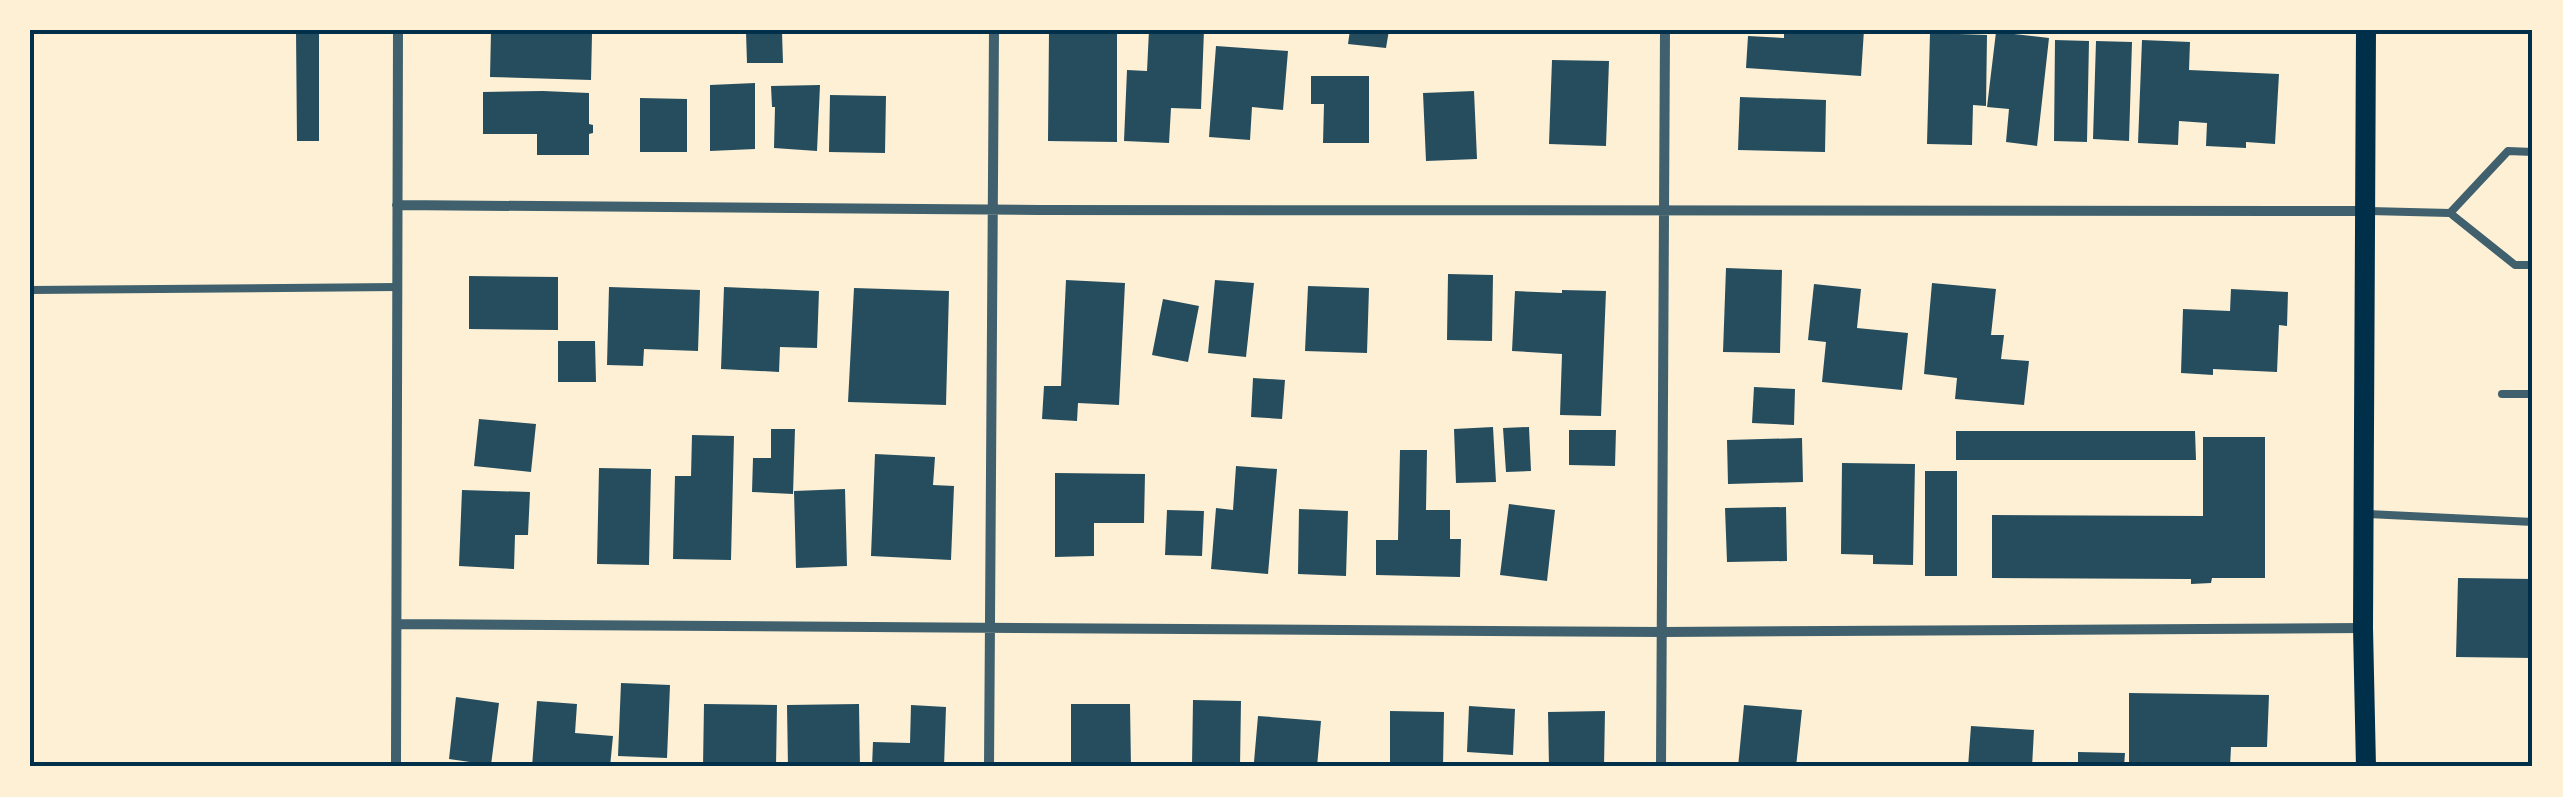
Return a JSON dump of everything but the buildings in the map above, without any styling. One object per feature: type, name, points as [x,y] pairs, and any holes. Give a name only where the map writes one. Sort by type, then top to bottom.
[{"type":"main road","points":[[2366,30],[2366,767]]},
{"type":"street","points":[[396,767],[398,30]]},
{"type":"street","points":[[988,767],[994,30]]},
{"type":"street","points":[[1661,767],[1665,30]]},
{"type":"street","points":[[398,206],[2364,210]]},
{"type":"street","points":[[397,624],[1662,632],[2363,628]]},
{"type":"lane","points":[[2450,213],[2508,152],[2533,152]]},
{"type":"lane","points":[[2364,210],[2450,213],[2515,264],[2533,264]]},
{"type":"lane","points":[[30,290],[397,287]]},
{"type":"lane","points":[[2502,394],[2533,394]]},
{"type":"lane","points":[[2363,514],[2533,522]]}]
